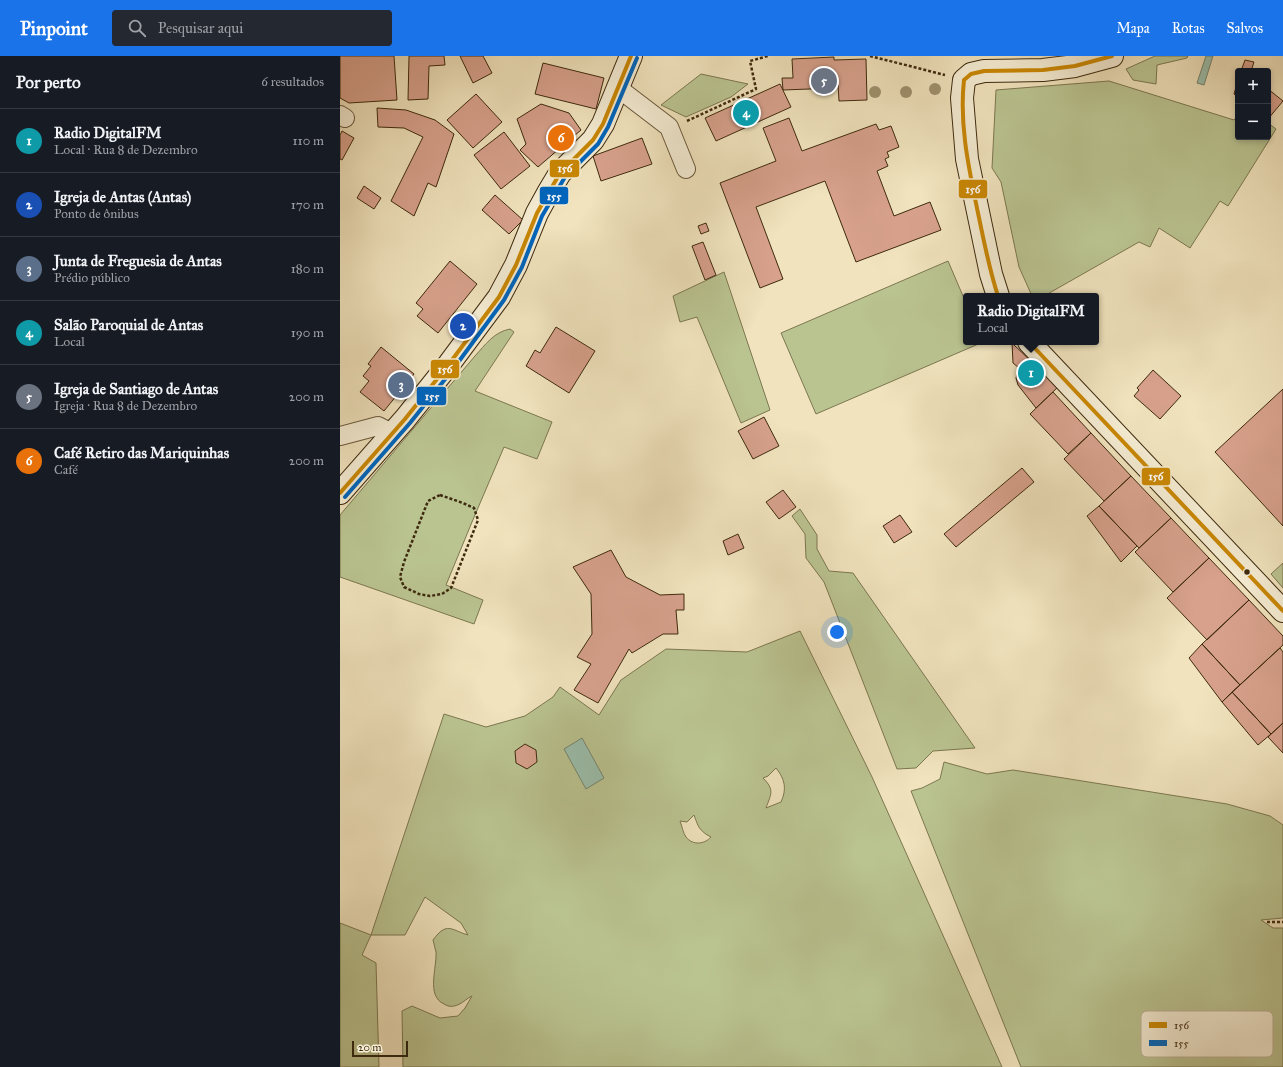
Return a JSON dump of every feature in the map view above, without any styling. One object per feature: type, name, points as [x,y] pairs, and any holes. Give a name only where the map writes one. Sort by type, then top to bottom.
[{"type":"street","points":[[340,493],[449,364],[499,297],[516,265],[537,212],[560,173],[593,140],[603,124],[631,56]]},
{"type":"street","points":[[997,293],[991,274],[967,159],[962,98],[964,80],[971,74],[984,72],[1044,70],[1075,66],[1112,56]]},
{"type":"street","points":[[618,88],[669,127],[686,169]]},
{"type":"street","points":[[1032,345],[1283,610]]},
{"type":"street","points":[[340,436],[378,426],[392,433]]},
{"type":"path","points":[[669,127],[701,115],[756,89],[750,61],[768,56]]},
{"type":"path","points":[[870,56],[964,80]]},
{"type":"path","points":[[440,496],[474,508],[478,520],[451,588],[442,594],[430,596],[419,594],[404,587],[400,577],[404,562],[416,532],[428,501],[440,496]]},
{"type":"path","points":[[1267,922],[1283,922]]},
{"type":"shaded area","points":[[1155,56],[1188,56],[1187,58],[1157,65],[1156,84],[1133,80],[1126,69]]},
{"type":"shaded area","points":[[1206,56],[1213,56],[1204,85],[1197,83]]},
{"type":"shaded area","points":[[701,74],[748,84],[731,97],[686,117],[661,105]]},
{"type":"shaded area","points":[[1109,81],[1234,120],[1235,119],[1235,140],[1269,140],[1228,206],[1220,201],[1190,248],[1159,228],[1150,247],[1139,242],[1049,293],[1031,293],[1019,267],[1001,182],[992,168],[996,90]]},
{"type":"shaded area","points":[[1271,125],[1276,129],[1271,137]]},
{"type":"shaded area","points":[[948,261],[963,296],[963,345],[976,345],[816,414],[781,333]]},
{"type":"shaded area","points":[[724,272],[770,410],[741,423],[697,317],[680,322],[673,296]]},
{"type":"shaded area","points":[[510,329],[514,332],[475,391],[552,422],[537,459],[504,447],[446,585],[483,600],[474,624],[340,577],[340,515],[482,348],[499,333]]},
{"type":"shaded area","points":[[800,509],[817,535],[817,549],[829,571],[853,573],[975,748],[933,751],[916,768],[897,769],[824,582],[806,558],[805,534],[792,516]]},
{"type":"shaded area","points":[[1283,563],[1283,588],[1271,574]]},
{"type":"shaded area","points":[[800,631],[872,777],[1002,1067],[403,1067],[402,1011],[412,1006],[440,1018],[458,1016],[472,996],[459,1004],[449,1006],[445,1005],[435,995],[434,981],[436,952],[433,940],[442,930],[449,928],[468,935],[461,923],[425,897],[405,935],[371,935],[444,714],[486,727],[525,716],[553,697],[560,687],[599,715],[621,680],[666,649],[747,652]],"holes":[[[776,768],[783,780],[784,793],[781,802],[766,808],[771,789],[763,778],[768,776]],[[694,815],[700,828],[704,833],[711,837],[706,841],[695,843],[689,840],[684,834],[680,821],[687,822]]]},
{"type":"shaded area","points":[[582,738],[604,778],[586,789],[564,749]]},
{"type":"shaded area","points":[[944,762],[987,774],[1013,770],[1227,804],[1270,816],[1283,825],[1283,918],[1261,920],[1273,928],[1283,928],[1283,1067],[1021,1067],[911,791],[922,788],[940,779]]},
{"type":"shaded area","points":[[340,923],[371,935],[362,955],[376,963],[379,1067],[340,1067]]},
{"type":"building","points":[[340,56],[394,56],[397,100],[349,103],[340,98]]},
{"type":"building","points":[[409,56],[444,56],[445,65],[429,66],[428,99],[408,100]]},
{"type":"building","points":[[460,56],[483,56],[492,73],[473,83]]},
{"type":"building","points":[[834,57],[834,60],[866,59],[867,100],[839,101],[838,85],[836,85],[836,88],[783,90],[782,78],[793,78],[792,59]]},
{"type":"building","points":[[1245,60],[1254,62],[1252,68],[1242,68]]},
{"type":"building","points":[[543,63],[604,78],[596,109],[535,94]]},
{"type":"building","points":[[780,84],[791,107],[716,141],[705,118]]},
{"type":"building","points":[[1271,91],[1283,101],[1271,115]]},
{"type":"building","points":[[476,94],[502,122],[473,148],[447,120]]},
{"type":"building","points":[[541,104],[569,113],[581,130],[538,167],[520,150],[526,144],[517,119]]},
{"type":"building","points":[[377,108],[406,110],[435,120],[454,134],[436,187],[428,183],[414,216],[391,201],[423,137],[404,128],[378,127]]},
{"type":"building","points":[[789,118],[802,151],[876,124],[879,130],[891,126],[899,147],[887,152],[889,157],[885,159],[888,166],[877,171],[894,216],[930,202],[941,230],[856,262],[825,181],[756,207],[783,279],[760,288],[720,183],[776,161],[763,128]]},
{"type":"building","points":[[342,131],[354,138],[342,160],[340,159],[340,135]]},
{"type":"building","points":[[504,132],[530,166],[501,189],[474,155]]},
{"type":"building","points":[[642,138],[652,164],[601,181],[593,156]]},
{"type":"building","points":[[364,186],[381,198],[374,209],[357,198]]},
{"type":"building","points":[[495,195],[523,220],[509,234],[482,210]]},
{"type":"building","points":[[706,223],[709,231],[701,234],[698,226]]},
{"type":"building","points":[[703,242],[716,275],[705,280],[692,246]]},
{"type":"building","points":[[450,261],[477,284],[438,333],[417,316],[423,309],[416,303]]},
{"type":"building","points":[[556,327],[595,351],[569,393],[526,366],[535,350],[540,353]]},
{"type":"building","points":[[1012,345],[1014,345],[1058,387],[1036,408],[1018,385],[1016,378],[1019,368],[1013,363]]},
{"type":"building","points":[[381,347],[414,374],[384,411],[360,392],[369,381],[363,376],[371,366],[368,364]]},
{"type":"building","points":[[1153,370],[1181,396],[1160,419],[1134,396],[1139,390],[1137,388]]},
{"type":"building","points":[[1283,389],[1283,526],[1215,452]]},
{"type":"building","points":[[1053,392],[1091,433],[1068,454],[1030,414]]},
{"type":"building","points":[[764,417],[779,446],[753,459],[738,431]]},
{"type":"building","points":[[1091,433],[1131,476],[1104,501],[1064,459]]},
{"type":"building","points":[[1022,468],[1034,482],[956,547],[944,534]]},
{"type":"building","points":[[1131,476],[1171,518],[1139,548],[1099,506]]},
{"type":"building","points":[[783,490],[796,507],[779,519],[766,502]]},
{"type":"building","points":[[1099,506],[1137,546],[1121,562],[1087,516]]},
{"type":"building","points":[[900,515],[912,532],[894,543],[883,526]]},
{"type":"building","points":[[1171,518],[1209,558],[1173,592],[1135,552]]},
{"type":"building","points":[[738,534],[744,548],[728,555],[723,541]]},
{"type":"building","points":[[611,550],[626,577],[660,595],[684,594],[684,610],[676,610],[678,634],[663,634],[632,653],[629,649],[598,703],[574,690],[591,664],[577,657],[592,634],[591,594],[573,567]]},
{"type":"building","points":[[1209,558],[1249,600],[1207,640],[1167,598]]},
{"type":"building","points":[[1249,600],[1283,636],[1283,645],[1240,685],[1202,644]]},
{"type":"building","points":[[1202,644],[1240,685],[1222,702],[1189,658]]},
{"type":"building","points":[[1280,648],[1283,652],[1283,723],[1271,734],[1232,692]]},
{"type":"building","points":[[1232,692],[1271,734],[1258,745],[1222,702]]},
{"type":"building","points":[[1283,723],[1283,753],[1268,737]]},
{"type":"building","points":[[525,744],[536,750],[537,762],[527,769],[516,763],[515,751]]},
{"type":"transit line","name":"156","points":[[340,493],[405,419],[449,364],[499,297],[516,265],[537,213],[560,173],[593,140],[603,124],[631,56]]},
{"type":"transit line","name":"156","points":[[964,80],[971,74],[984,71],[1043,70],[1075,66],[1112,56]]},
{"type":"transit line","name":"155","points":[[345,497],[410,423],[454,368],[504,300],[522,267],[542,216],[565,177],[598,144],[608,127],[637,58]]},
{"type":"transit line","name":"156","points":[[964,80],[963,114],[968,163],[987,255],[997,293]]},
{"type":"transit line","name":"156","points":[[1032,345],[1283,611]]},
{"type":"place","name":"Igreja de Santiago de Antas","points":[[824,81]]},
{"type":"place","name":"Salão Paroquial de Antas","points":[[746,113]]},
{"type":"place","name":"Café Retiro das Mariquinhas","points":[[561,138]]},
{"type":"place","name":"Igreja de Antas (Antas)","points":[[463,326]]},
{"type":"place","name":"Radio DigitalFM","points":[[1031,373]]},
{"type":"place","name":"Junta de Freguesia de Antas","points":[[401,385]]}]
